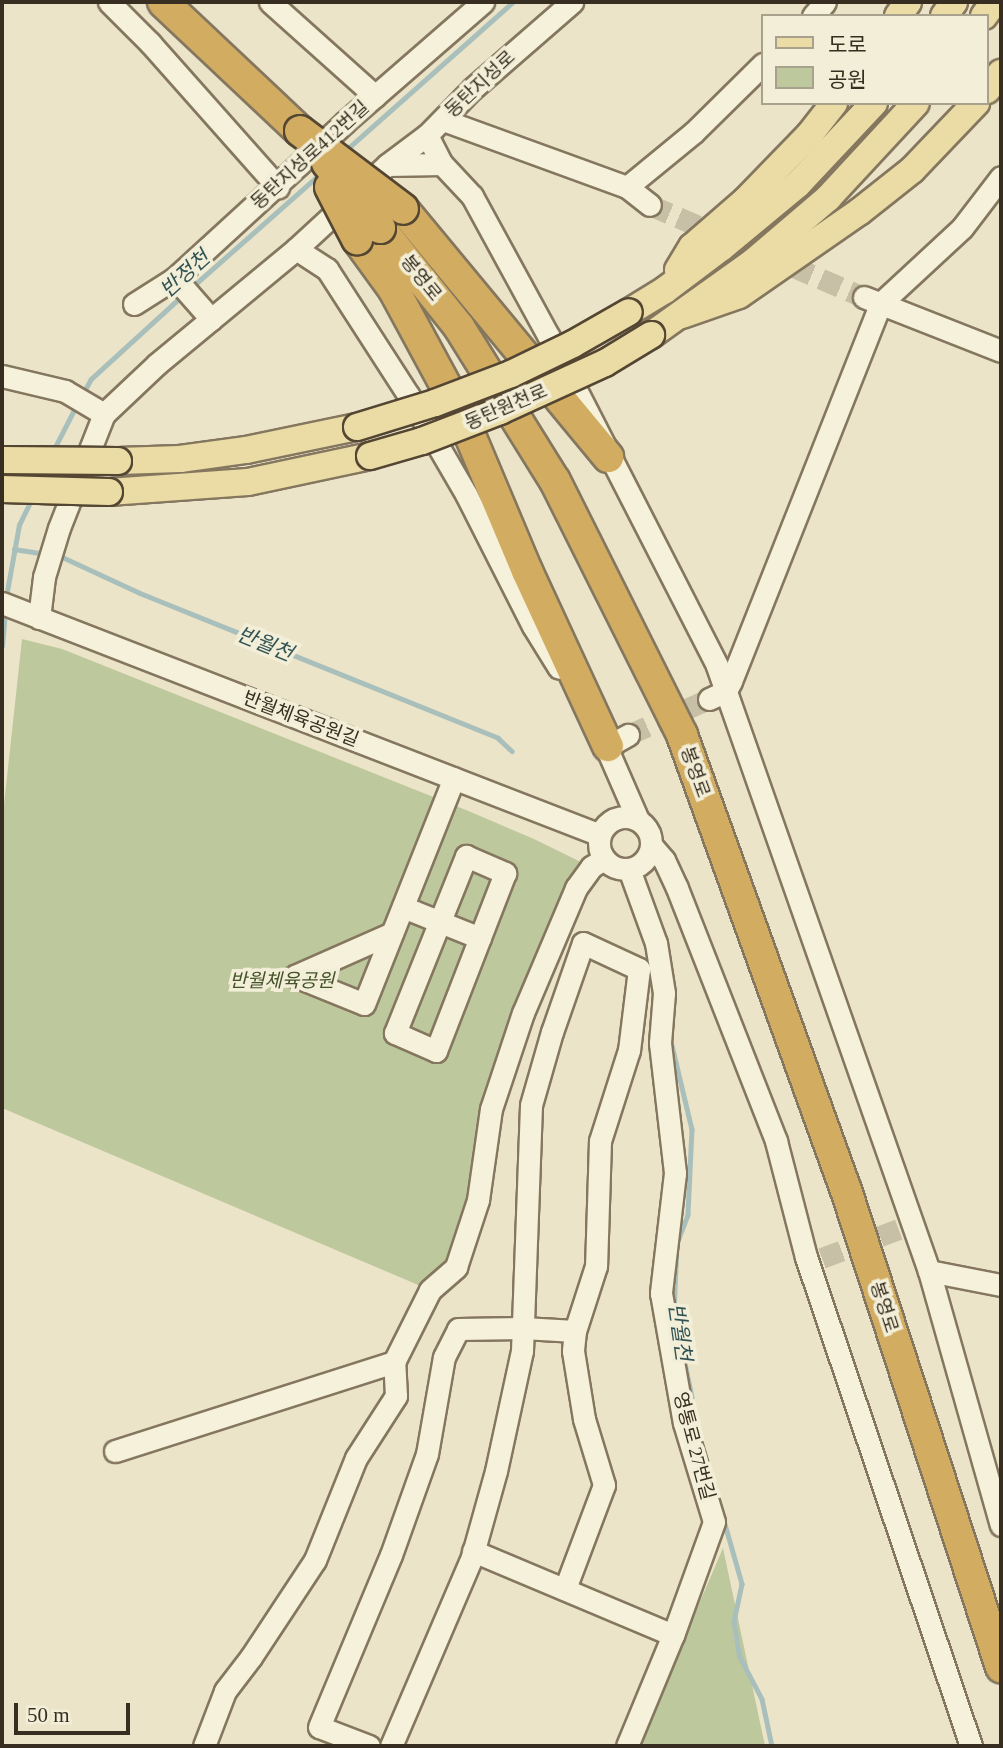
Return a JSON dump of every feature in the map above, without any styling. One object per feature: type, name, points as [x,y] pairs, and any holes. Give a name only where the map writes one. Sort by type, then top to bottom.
[{"type":"highway","points":[[163,2],[300,131],[403,209],[608,457]]},
{"type":"highway","points":[[183,2],[223,57]]},
{"type":"highway","points":[[300,131],[369,233],[394,290],[461,414],[527,571],[618,740]]},
{"type":"highway","name":"봉영로","points":[[369,233],[459,327],[555,481],[682,735],[846,1190],[1001,1667]]},
{"type":"main road","points":[[989,88],[1001,73]]},
{"type":"main road","points":[[665,290],[692,247],[765,181],[810,134],[832,105]]},
{"type":"main road","name":"동탄원천로","points":[[2,460],[118,461],[246,450],[357,428],[435,403],[510,374],[573,344],[665,290],[798,184],[872,105]]},
{"type":"main road","name":"동탄원천로","points":[[2,489],[109,492],[248,482],[370,456],[422,441],[500,411],[605,363],[682,315],[752,263],[828,198],[914,105]]},
{"type":"main road","points":[[682,315],[739,295],[859,212],[912,170],[974,105]]},
{"type":"street","points":[[109,2],[278,187]]},
{"type":"street","points":[[270,2],[375,96]]},
{"type":"street","name":"동탄지성로412번길","points":[[134,304],[178,281],[375,96],[483,2]]},
{"type":"street","name":"동탄지성로","points":[[101,411],[157,364],[207,313],[322,227],[387,165],[427,135],[472,89],[572,2]]},
{"type":"street","points":[[627,187],[694,132],[762,65]]},
{"type":"street","points":[[443,120],[627,187],[650,205]]},
{"type":"street","points":[[427,135],[442,164],[472,196],[549,337],[717,666],[718,695],[906,1226],[929,1271],[1001,1525]]},
{"type":"street","points":[[387,165],[442,164]]},
{"type":"street","points":[[718,695],[872,300],[962,228],[1001,177]]},
{"type":"street","points":[[322,227],[327,269]]},
{"type":"street","points":[[296,249],[327,269],[409,396],[466,494],[533,626],[618,740],[638,820],[646,828],[651,845],[664,860],[677,888],[776,1141],[971,1746]]},
{"type":"street","points":[[178,281],[207,313]]},
{"type":"street","points":[[872,300],[1001,351]]},
{"type":"street","points":[[2,376],[65,391],[101,411],[46,569],[35,616]]},
{"type":"street","name":"반월체육공원길","points":[[2,603],[600,835]]},
{"type":"street","points":[[392,933],[454,778]]},
{"type":"street","points":[[638,820],[626,817],[615,819],[606,825],[600,835],[599,848],[604,859],[616,867],[629,869],[642,863],[651,845]]},
{"type":"street","points":[[466,856],[505,873],[480,938],[436,1051],[395,1033],[466,856]]},
{"type":"street","points":[[204,1746],[225,1691],[251,1657],[315,1560],[356,1458],[396,1396],[394,1362],[430,1290],[456,1267],[478,1200],[491,1109],[523,1013],[576,888],[591,867],[604,859]]},
{"type":"street","name":"영통로 27번길","points":[[627,1746],[669,1644],[714,1522],[684,1423],[661,1293],[675,1173],[660,1043],[664,993],[656,943],[629,869]]},
{"type":"street","points":[[403,907],[480,938]]},
{"type":"street","points":[[391,1746],[473,1551],[496,1471],[523,1351],[531,1105],[552,1032],[583,943],[639,969],[629,1050],[600,1141],[596,1266],[575,1331],[573,1351],[584,1419],[604,1485],[565,1589]]},
{"type":"street","points":[[929,1271],[1001,1285]]},
{"type":"street","points":[[369,1746],[319,1727],[391,1555],[427,1454],[444,1357],[458,1329],[523,1328],[575,1331]]},
{"type":"street","points":[[115,1451],[394,1362]]},
{"type":"street","points":[[473,1551],[565,1589],[669,1644]]},
{"type":"green space","name":"반월체육공원","points":[[22,639],[62,649],[466,810],[591,867],[523,1013],[456,1267],[430,1290],[2,1108],[2,823]]},
{"type":"green space","points":[[723,1548],[765,1746],[638,1746]]},
{"type":"waterway","name":"반정천","points":[[345,151],[513,2]]},
{"type":"waterway","name":"반정천","points":[[191,288],[321,173]]},
{"type":"waterway","name":"반정천","points":[[82,395],[91,379],[182,296]]},
{"type":"waterway","name":"반정천","points":[[53,451],[76,406]]},
{"type":"waterway","name":"반정천","points":[[6,597],[19,525],[32,498]]},
{"type":"waterway","name":"반월천","points":[[14,549],[46,554]]},
{"type":"waterway","name":"반월천","points":[[58,555],[140,593],[498,738],[512,751]]},
{"type":"waterway","name":"반정천","points":[[2,646],[5,612]]},
{"type":"waterway","name":"반월천","points":[[670,1037],[692,1129],[688,1215],[677,1243],[674,1314]]},
{"type":"waterway","name":"반월천","points":[[678,1329],[703,1451]]},
{"type":"waterway","name":"반월천","points":[[719,1503],[742,1584],[734,1621],[740,1657],[762,1699],[772,1746]]},
{"type":"tunnel","points":[[650,205],[864,297]]},
{"type":"tunnel","points":[[628,735],[709,699]]},
{"type":"tunnel","points":[[822,1258],[899,1229]]}]
